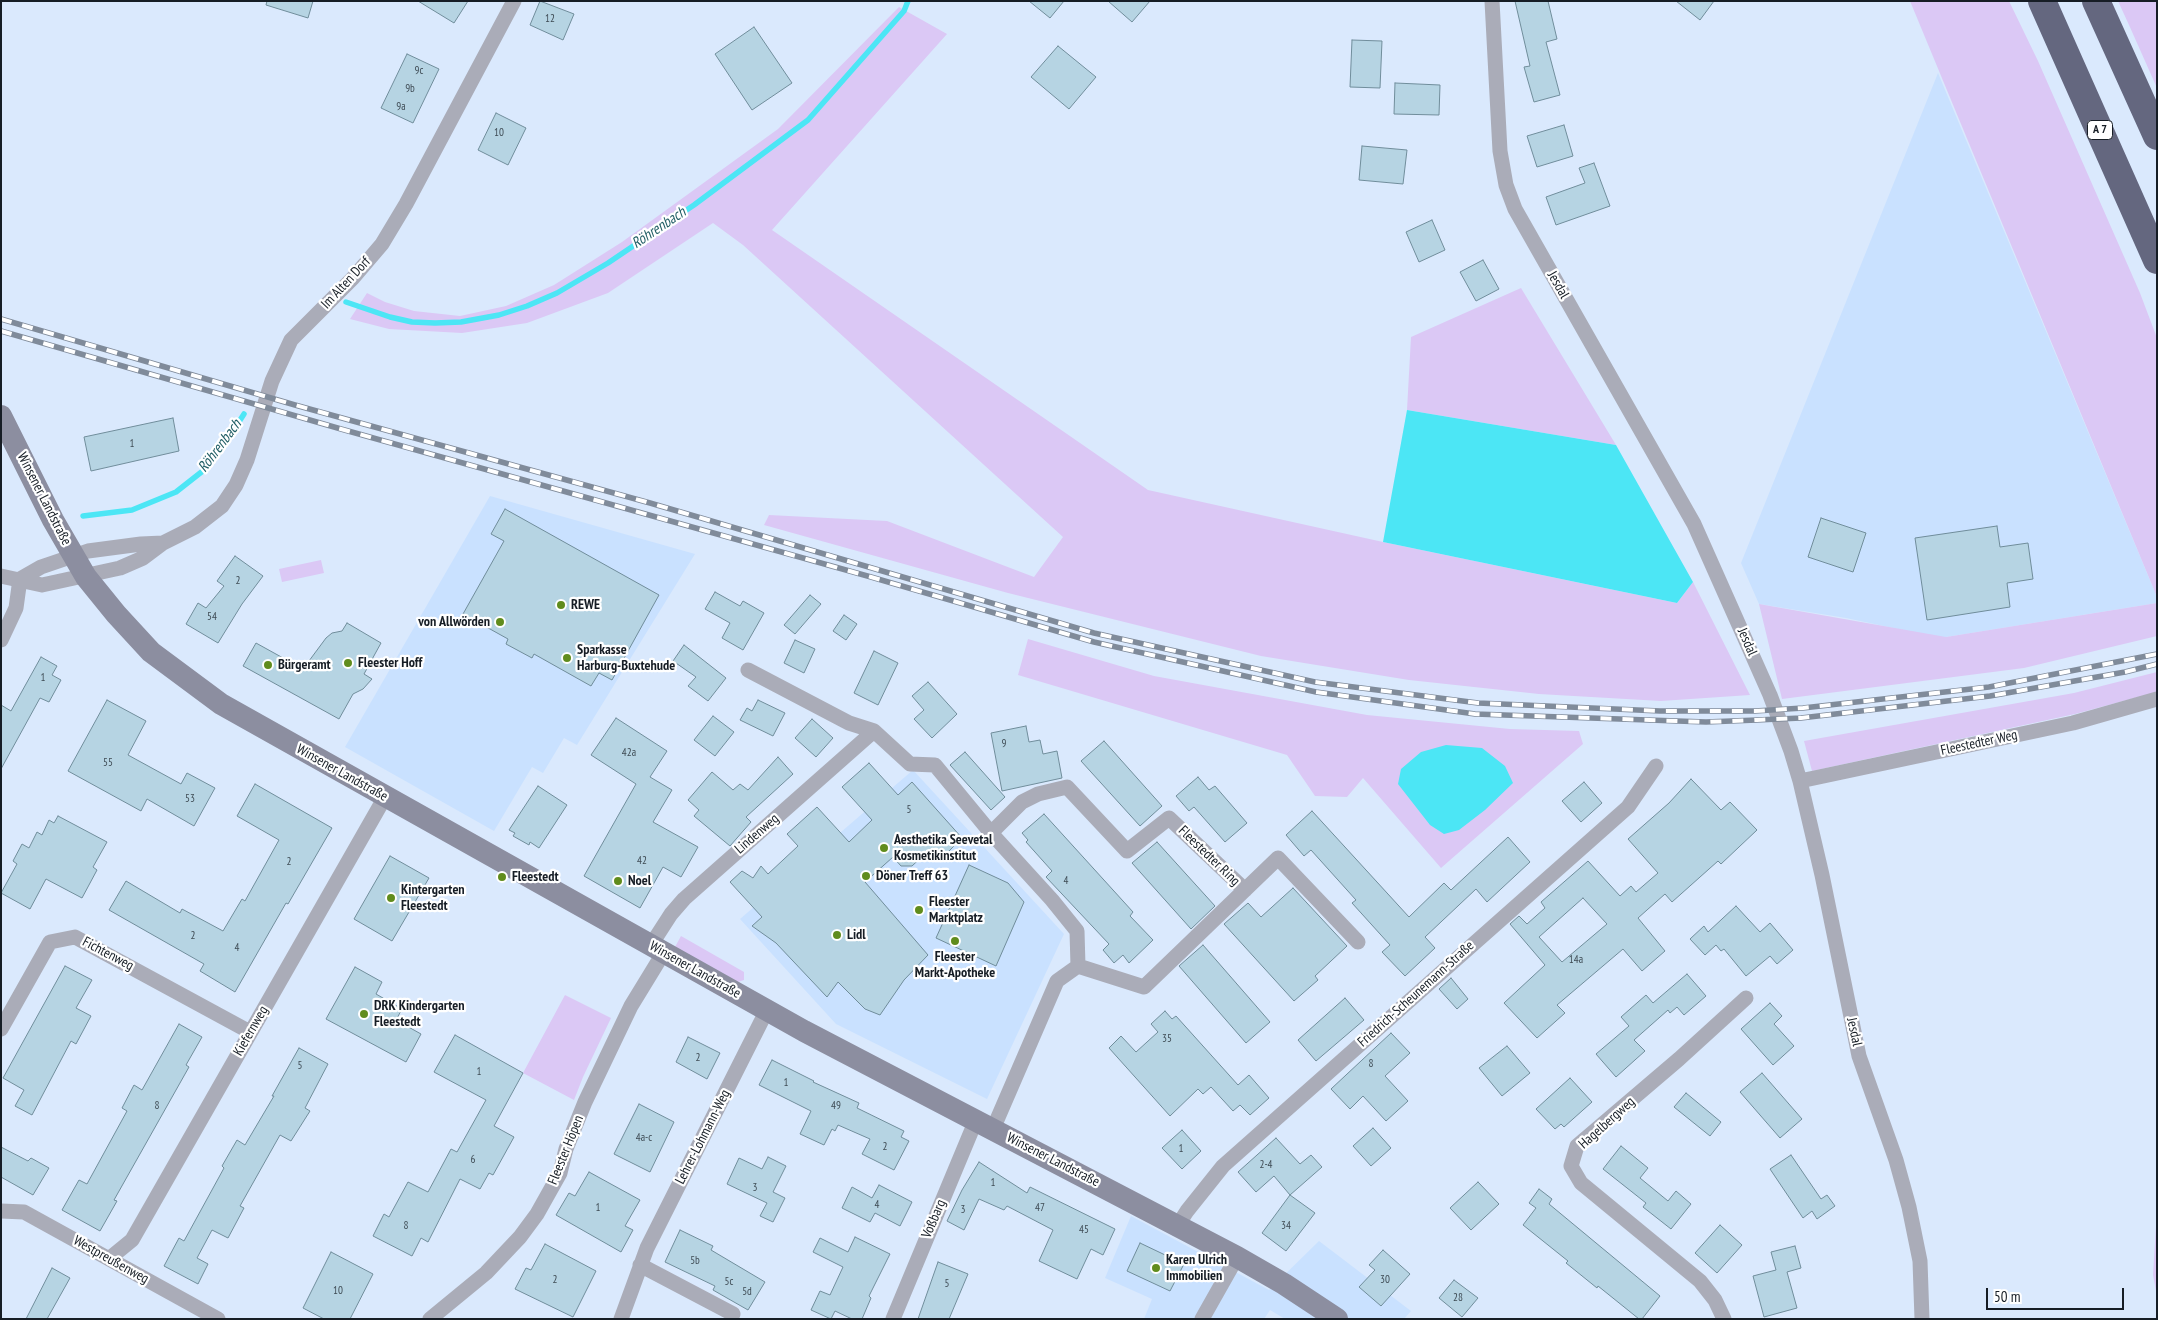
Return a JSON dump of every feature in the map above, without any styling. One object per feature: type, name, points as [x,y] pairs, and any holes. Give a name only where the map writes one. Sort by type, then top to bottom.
[{"type":"highway","name":"A 7","points":[[2042,1],[2157,260]]},
{"type":"highway","points":[[2096,1],[2157,136]]},
{"type":"street","name":"Im Alten Dorf","points":[[86,577],[120,568],[143,558],[163,543],[212,516],[230,495],[248,460],[274,375],[291,340],[353,278],[382,244],[406,204],[514,1]]},
{"type":"street","name":"Jesdal","points":[[1492,1],[1500,151],[1506,185],[1515,209],[1694,524],[1770,695],[1800,781],[1822,875],[1859,1056],[1896,1160],[1909,1207],[1920,1261],[1922,1319]]},
{"type":"street","name":"Winsener Landstraße","points":[[1,416],[53,520],[86,577],[132,632],[152,652],[179,675],[221,704],[767,1010],[1238,1257],[1284,1284],[1337,1319]]},
{"type":"street","name":"Im Alten Dorf","points":[[74,556],[105,549],[163,543]]},
{"type":"street","name":"Winsener Landstraße","points":[[20,579],[41,567],[74,556]]},
{"type":"street","points":[[1,576],[42,585],[86,577]]},
{"type":"street","points":[[1,640],[16,608],[20,579]]},
{"type":"street","points":[[748,670],[849,723],[874,731],[910,764],[935,765],[991,833],[1052,900],[1077,931],[1078,966],[1057,981],[984,1124]]},
{"type":"street","name":"Fleestedter Weg","points":[[1800,781],[2073,723],[2157,699]]},
{"type":"street","name":"Lindenweg","points":[[657,949],[671,914],[684,899],[874,731]]},
{"type":"street","name":"Friedrich-Scheunemann-Straße","points":[[1178,1225],[1223,1166],[1628,807],[1656,766]]},
{"type":"street","name":"Fleestedter Ring","points":[[991,833],[1022,802],[1038,794],[1067,787],[1127,851],[1169,818],[1245,890]]},
{"type":"street","name":"Kiefernweg","points":[[110,1258],[132,1240],[385,797]]},
{"type":"street","name":"Fleestedter Ring","points":[[1078,966],[1144,988],[1278,858],[1358,942]]},
{"type":"street","name":"Fichtenweg","points":[[1,1029],[50,942],[75,937],[250,1032]]},
{"type":"street","name":"Fleester Höpen","points":[[430,1319],[486,1273],[529,1226],[560,1173],[566,1149],[585,1102],[657,949]]},
{"type":"street","name":"Hagelbergweg","points":[[1724,1319],[1715,1300],[1700,1281],[1581,1183],[1571,1166],[1577,1146],[1679,1059],[1746,998]]},
{"type":"street","name":"Lehrer-Lohmann-Weg","points":[[622,1319],[640,1265],[767,1010]]},
{"type":"street","name":"Voßbarg","points":[[893,1319],[984,1124]]},
{"type":"street","name":"Westpreußenweg","points":[[1,1211],[24,1212],[218,1319]]},
{"type":"street","points":[[1202,1319],[1238,1257]]},
{"type":"street","points":[[640,1265],[733,1314]]},
{"type":"shaded area","points":[[1910,1],[2009,1],[2038,61],[2140,293],[2157,338],[2157,597]]},
{"type":"shaded area","points":[[2118,1],[2157,1],[2157,88],[2129,25]]},
{"type":"shaded area","points":[[899,7],[947,34],[772,230],[1148,490],[1383,542],[1677,603],[1693,582],[1750,695],[1661,701],[1539,694],[1409,680],[1261,656],[1008,593],[764,525],[769,515],[887,521],[1034,577],[1063,537],[743,245],[713,223],[608,293],[527,323],[462,333],[389,329],[350,319],[367,293],[385,302],[414,311],[460,316],[506,306],[554,285],[622,242],[778,129]]},
{"type":"shaded area","points":[[1938,73],[2157,597],[2157,603],[1940,638],[1846,618],[1759,604],[1741,563]]},
{"type":"shaded area","points":[[1521,288],[1616,445],[1407,410],[1411,337]]},
{"type":"shaded area","points":[[490,496],[695,554],[577,745],[564,738],[543,773],[532,767],[494,831],[345,747]]},
{"type":"shaded area","points":[[321,560],[324,573],[282,582],[279,569]]},
{"type":"shaded area","points":[[2157,603],[2157,636],[2024,668],[1782,699],[1759,604],[1946,637]]},
{"type":"shaded area","points":[[1028,639],[1154,676],[1367,715],[1510,729],[1579,731],[1583,744],[1441,868],[1363,778],[1347,797],[1315,796],[1287,755],[1018,675]]},
{"type":"shaded area","points":[[2157,672],[2157,692],[2075,714],[1812,771],[1804,741],[2074,693]]},
{"type":"shaded area","points":[[913,770],[1064,934],[987,1099],[836,1024],[740,919]]},
{"type":"shaded area","points":[[681,936],[744,972],[744,980],[738,982],[675,947]]},
{"type":"shaded area","points":[[565,995],[611,1018],[574,1100],[523,1073]]},
{"type":"shaded area","points":[[2157,1210],[2157,1296],[2153,1275]]},
{"type":"shaded area","points":[[1131,1216],[1269,1290],[1319,1241],[1411,1311],[1404,1319],[1285,1319],[1270,1310],[1264,1319],[1144,1319],[1152,1299],[1105,1278]]},
{"type":"water","points":[[1407,410],[1616,445],[1693,582],[1677,603],[1383,542]]},
{"type":"water","points":[[1446,745],[1482,748],[1505,766],[1513,783],[1485,810],[1459,830],[1444,834],[1430,825],[1398,784],[1401,769],[1421,752]]},
{"type":"building","points":[[267,1],[313,1],[308,18],[266,5]]},
{"type":"building","points":[[418,1],[468,1],[454,23]]},
{"type":"building","points":[[540,1],[574,14],[563,40],[530,25]]},
{"type":"building","points":[[1029,1],[1064,1],[1050,18]]},
{"type":"building","points":[[1108,1],[1150,1],[1132,22]]},
{"type":"building","points":[[1515,1],[1548,1],[1557,39],[1546,42],[1560,95],[1534,102],[1524,67],[1530,66]]},
{"type":"building","points":[[1676,1],[1714,1],[1700,20]]},
{"type":"building","points":[[754,27],[792,83],[752,110],[715,54]]},
{"type":"building","points":[[1352,40],[1382,41],[1380,88],[1350,87]]},
{"type":"building","points":[[1058,46],[1096,77],[1069,109],[1031,77]]},
{"type":"building","points":[[407,54],[439,69],[413,123],[381,108]]},
{"type":"building","points":[[1395,83],[1440,85],[1439,115],[1394,114]]},
{"type":"building","points":[[496,113],[526,128],[508,165],[478,150]]},
{"type":"building","points":[[1564,125],[1573,156],[1537,167],[1527,136]]},
{"type":"building","points":[[1362,146],[1407,150],[1403,184],[1359,180]]},
{"type":"building","points":[[1594,163],[1610,206],[1556,225],[1546,197],[1585,183],[1579,168]]},
{"type":"building","points":[[1432,220],[1445,250],[1419,262],[1406,232]]},
{"type":"building","points":[[1483,260],[1499,289],[1476,301],[1460,272]]},
{"type":"building","points":[[173,418],[179,451],[91,471],[84,437]]},
{"type":"building","name":"REWE","points":[[505,509],[659,595],[612,680],[599,673],[591,686],[534,654],[532,658],[506,644],[508,639],[463,614],[504,541],[491,534]]},
{"type":"building","points":[[1821,518],[1866,533],[1853,572],[1808,557]]},
{"type":"building","points":[[1997,526],[2000,547],[2028,543],[2033,579],[2007,583],[2010,607],[1927,620],[1915,538]]},
{"type":"building","points":[[235,556],[263,576],[242,604],[218,643],[186,624],[198,603],[206,608],[224,586],[217,581]]},
{"type":"building","points":[[715,592],[740,606],[743,601],[764,613],[743,650],[722,638],[730,623],[705,609]]},
{"type":"building","points":[[810,595],[821,604],[795,634],[784,625]]},
{"type":"building","points":[[844,615],[857,624],[846,640],[833,631]]},
{"type":"building","points":[[347,623],[381,643],[364,674],[372,679],[363,689],[353,694],[339,719],[243,666],[256,643],[303,669],[326,638],[332,633],[342,631]]},
{"type":"building","points":[[795,640],[815,649],[804,673],[784,663]]},
{"type":"building","points":[[684,645],[726,678],[708,701],[688,686],[696,677],[673,661]]},
{"type":"building","points":[[874,651],[898,663],[878,705],[854,693]]},
{"type":"building","points":[[41,657],[57,666],[52,675],[61,680],[49,702],[40,698],[1,769],[1,705],[11,711]]},
{"type":"building","points":[[928,682],[957,714],[932,738],[914,719],[924,710],[912,696]]},
{"type":"building","points":[[107,700],[146,721],[128,755],[181,784],[187,773],[215,788],[194,826],[147,799],[141,811],[68,771]]},
{"type":"building","points":[[758,700],[785,713],[773,736],[740,720],[747,708],[752,711]]},
{"type":"building","points":[[713,716],[734,732],[715,756],[694,740]]},
{"type":"building","points":[[616,718],[667,751],[650,777],[672,790],[653,822],[698,847],[681,877],[663,867],[640,908],[584,876],[636,784],[591,755]]},
{"type":"building","points":[[812,719],[833,738],[816,757],[795,738]]},
{"type":"building","points":[[1026,726],[1029,742],[1040,740],[1043,754],[1057,751],[1062,778],[1002,791],[991,733]]},
{"type":"building","points":[[1104,741],[1162,806],[1140,826],[1081,761]]},
{"type":"building","points":[[965,752],[1005,797],[991,810],[950,765]]},
{"type":"building","points":[[778,757],[793,774],[746,817],[751,822],[730,846],[694,816],[699,810],[688,800],[712,772],[733,790],[740,784],[748,790]]},
{"type":"building","points":[[869,763],[898,795],[912,782],[962,838],[947,853],[927,852],[912,866],[901,866],[893,857],[865,882],[928,955],[904,980],[880,1015],[865,1009],[838,982],[827,997],[776,943],[752,926],[762,917],[730,882],[742,871],[753,878],[761,866],[768,874],[798,846],[787,834],[817,807],[849,842],[872,820],[842,787]]},
{"type":"building","points":[[1198,777],[1209,790],[1215,786],[1247,823],[1225,842],[1194,807],[1189,811],[1176,796]]},
{"type":"building","points":[[1691,779],[1721,810],[1730,802],[1757,830],[1721,864],[1718,861],[1672,902],[1665,894],[1638,918],[1665,951],[1642,971],[1623,949],[1557,1005],[1565,1013],[1537,1038],[1504,1003],[1545,965],[1510,924],[1519,916],[1527,924],[1545,908],[1541,902],[1588,861],[1620,896],[1631,886],[1636,892],[1658,873],[1628,839],[1669,803]],"holes":[[[1583,898],[1607,924],[1562,962],[1539,937]]]},
{"type":"building","points":[[1584,782],[1602,803],[1581,822],[1562,801]]},
{"type":"building","points":[[255,784],[332,828],[235,992],[200,971],[204,964],[109,910],[126,881],[180,913],[182,909],[223,931],[242,899],[245,901],[279,840],[237,816]]},
{"type":"building","points":[[538,786],[567,805],[539,848],[530,842],[529,845],[513,836],[515,833],[509,830]]},
{"type":"building","points":[[1312,811],[1409,917],[1444,883],[1451,890],[1508,837],[1530,862],[1487,902],[1476,889],[1425,937],[1435,948],[1405,976],[1382,952],[1390,945],[1352,903],[1356,900],[1311,850],[1304,856],[1286,835]]},
{"type":"building","points":[[1044,814],[1133,912],[1130,916],[1153,940],[1129,963],[1123,955],[1114,963],[1103,950],[1109,944],[1046,877],[1052,871],[1026,842],[1028,840],[1022,833]]},
{"type":"building","points":[[58,816],[107,842],[93,867],[97,870],[82,898],[46,879],[30,909],[1,893],[17,864],[13,861],[22,844],[29,848],[37,832],[42,835],[49,820],[54,823]]},
{"type":"building","points":[[1157,842],[1215,906],[1191,929],[1132,863]]},
{"type":"building","name":"Kintergarten Fleestedt","points":[[390,856],[429,878],[392,941],[354,919]]},
{"type":"building","points":[[969,865],[1008,883],[1024,902],[996,966],[936,938]]},
{"type":"building","points":[[1293,888],[1347,946],[1315,976],[1318,980],[1294,1001],[1224,924],[1248,903],[1261,917]]},
{"type":"building","points":[[1736,906],[1760,932],[1770,923],[1793,950],[1777,964],[1770,956],[1746,976],[1724,949],[1721,951],[1716,945],[1705,955],[1690,939],[1704,926],[1708,932]]},
{"type":"building","points":[[1203,945],[1270,1022],[1246,1043],[1179,966]]},
{"type":"building","points":[[65,966],[92,980],[76,1008],[91,1016],[76,1044],[71,1041],[32,1115],[15,1106],[24,1090],[3,1078]]},
{"type":"building","name":"DRK Kindergarten Fleestedt","points":[[355,967],[382,982],[376,994],[402,1009],[396,1020],[421,1034],[406,1062],[326,1019]]},
{"type":"building","points":[[1687,974],[1706,996],[1684,1015],[1677,1007],[1670,1013],[1668,1010],[1634,1040],[1645,1051],[1616,1077],[1596,1054],[1629,1026],[1621,1017],[1646,995],[1653,1003]]},
{"type":"building","points":[[1451,978],[1468,999],[1457,1009],[1439,989]]},
{"type":"building","points":[[1345,998],[1364,1020],[1316,1061],[1298,1040]]},
{"type":"building","points":[[1770,1003],[1782,1016],[1774,1024],[1794,1046],[1773,1065],[1741,1029]]},
{"type":"building","points":[[1165,1011],[1172,1019],[1176,1016],[1238,1085],[1249,1075],[1269,1098],[1250,1115],[1240,1105],[1233,1111],[1211,1087],[1203,1094],[1198,1089],[1170,1116],[1109,1048],[1121,1036],[1136,1052],[1158,1032],[1151,1024]]},
{"type":"building","points":[[179,1024],[202,1037],[186,1065],[189,1067],[114,1200],[117,1201],[100,1231],[62,1210],[79,1180],[87,1184],[127,1111],[122,1108],[134,1085],[142,1090]]},
{"type":"building","points":[[1391,1033],[1410,1053],[1385,1076],[1408,1101],[1386,1121],[1363,1096],[1350,1109],[1331,1089]]},
{"type":"building","points":[[455,1035],[523,1073],[494,1126],[514,1137],[493,1175],[489,1173],[480,1189],[460,1179],[428,1242],[421,1238],[412,1256],[373,1236],[384,1214],[389,1217],[408,1182],[428,1192],[451,1149],[457,1152],[486,1100],[434,1072]]},
{"type":"building","points":[[688,1037],[720,1053],[707,1079],[676,1062]]},
{"type":"building","points":[[1507,1046],[1530,1073],[1502,1096],[1479,1068]]},
{"type":"building","points":[[299,1048],[328,1064],[305,1108],[310,1111],[291,1141],[280,1135],[240,1206],[244,1208],[228,1238],[212,1230],[197,1258],[208,1264],[198,1284],[164,1266],[179,1238],[184,1241],[237,1140],[245,1145],[274,1096],[272,1096]]},
{"type":"building","points":[[772,1060],[813,1082],[859,1103],[857,1108],[904,1131],[901,1137],[909,1141],[894,1170],[862,1154],[870,1139],[838,1125],[835,1131],[832,1129],[824,1145],[800,1134],[811,1111],[759,1085]]},
{"type":"building","points":[[1762,1073],[1802,1119],[1780,1138],[1740,1092]]},
{"type":"building","points":[[1570,1078],[1592,1102],[1564,1127],[1561,1124],[1555,1129],[1536,1109]]},
{"type":"building","points":[[1686,1093],[1721,1122],[1710,1136],[1674,1107]]},
{"type":"building","points":[[639,1104],[674,1122],[650,1172],[614,1154]]},
{"type":"building","points":[[1373,1128],[1391,1148],[1371,1166],[1353,1146]]},
{"type":"building","points":[[1182,1130],[1201,1151],[1182,1169],[1162,1148]]},
{"type":"building","points":[[1276,1138],[1300,1164],[1311,1155],[1322,1167],[1290,1195],[1274,1176],[1256,1192],[1238,1172]]},
{"type":"building","points":[[1621,1146],[1648,1168],[1640,1178],[1668,1201],[1676,1191],[1691,1204],[1671,1229],[1643,1207],[1646,1203],[1603,1169]]},
{"type":"building","points":[[1,1147],[28,1161],[31,1158],[49,1168],[33,1195],[1,1177]]},
{"type":"building","points":[[1791,1155],[1821,1199],[1827,1195],[1835,1206],[1817,1219],[1812,1211],[1803,1218],[1770,1169]]},
{"type":"building","points":[[768,1157],[786,1166],[773,1192],[785,1198],[773,1222],[760,1216],[767,1203],[727,1184],[739,1158],[762,1169]]},
{"type":"building","points":[[979,1162],[1027,1193],[1030,1187],[1115,1229],[1103,1255],[1091,1249],[1077,1279],[1039,1261],[1053,1230],[1007,1206],[1004,1210],[979,1199],[964,1230],[947,1221],[962,1190]]},
{"type":"building","points":[[589,1172],[640,1200],[625,1226],[633,1230],[621,1252],[556,1215],[569,1193],[575,1196]]},
{"type":"building","points":[[1478,1182],[1499,1204],[1471,1230],[1450,1208]]},
{"type":"building","points":[[879,1185],[912,1202],[900,1226],[875,1213],[870,1222],[842,1208],[852,1187],[872,1198]]},
{"type":"building","points":[[1539,1189],[1552,1199],[1549,1204],[1660,1296],[1642,1319],[1639,1319],[1598,1286],[1597,1288],[1566,1263],[1568,1261],[1523,1225],[1536,1208],[1529,1203]]},
{"type":"building","points":[[1290,1195],[1315,1213],[1286,1251],[1262,1233]]},
{"type":"building","points":[[1720,1225],[1742,1245],[1717,1273],[1695,1253]]},
{"type":"building","points":[[680,1230],[713,1246],[711,1250],[765,1282],[748,1310],[713,1290],[715,1286],[665,1262]]},
{"type":"building","points":[[855,1237],[890,1254],[869,1296],[871,1298],[862,1319],[852,1319],[835,1311],[831,1319],[811,1310],[820,1291],[830,1295],[843,1267],[813,1252],[820,1238],[848,1252]]},
{"type":"building","points":[[1140,1243],[1184,1264],[1170,1291],[1127,1271]]},
{"type":"building","points":[[545,1244],[596,1271],[573,1317],[515,1289],[526,1268],[531,1270]]},
{"type":"building","points":[[1795,1246],[1801,1268],[1787,1272],[1797,1308],[1764,1317],[1753,1276],[1776,1270],[1771,1252]]},
{"type":"building","points":[[1383,1250],[1410,1274],[1381,1306],[1359,1287],[1375,1270],[1369,1265]]},
{"type":"building","points":[[331,1252],[373,1274],[350,1319],[324,1319],[303,1308]]},
{"type":"building","points":[[938,1262],[968,1274],[949,1319],[918,1319]]},
{"type":"building","points":[[52,1268],[70,1278],[47,1319],[26,1319]]},
{"type":"building","points":[[1454,1280],[1478,1298],[1462,1317],[1439,1298]]},
{"type":"waterway","name":"Röhrenbach","points":[[346,302],[390,317],[412,322],[461,322],[499,315],[527,306],[557,293],[608,263],[694,205],[808,120],[904,11],[908,1]]},
{"type":"waterway","name":"Röhrenbach","points":[[83,516],[132,510],[176,492],[204,470],[224,445],[244,414]]},
{"type":"railway","points":[[1,319],[295,405],[650,503],[1094,633],[1315,682],[1478,703],[1660,711],[1755,711],[1803,708],[1989,687],[2157,654]]},
{"type":"railway","points":[[1,331],[1094,642],[1316,692],[1475,714],[1706,722],[1801,718],[1990,696],[2125,672],[2157,664]]},
{"type":"place","name":"REWE","points":[[561,605]]},
{"type":"place","name":"von Allwörden","points":[[500,622]]},
{"type":"place","name":"Sparkasse Harburg-Buxtehude","points":[[567,658]]},
{"type":"place","name":"Fleester Hoff","points":[[348,663]]},
{"type":"place","name":"Bürgeramt","points":[[268,665]]},
{"type":"place","name":"Aesthetika Seevetal Kosmetikinstitut","points":[[884,848]]},
{"type":"place","name":"Döner Treff 63","points":[[866,876]]},
{"type":"place","name":"Fleestedt","points":[[502,877]]},
{"type":"place","name":"Noel","points":[[618,881]]},
{"type":"place","name":"Kintergarten Fleestedt","points":[[391,898]]},
{"type":"place","name":"Fleester Marktplatz","points":[[919,910]]},
{"type":"place","name":"Lidl","points":[[837,935]]},
{"type":"place","name":"Fleester Markt-Apotheke","points":[[955,941]]},
{"type":"place","name":"DRK Kindergarten Fleestedt","points":[[364,1014]]},
{"type":"place","name":"Karen Ulrich Immobilien","points":[[1156,1268]]}]
